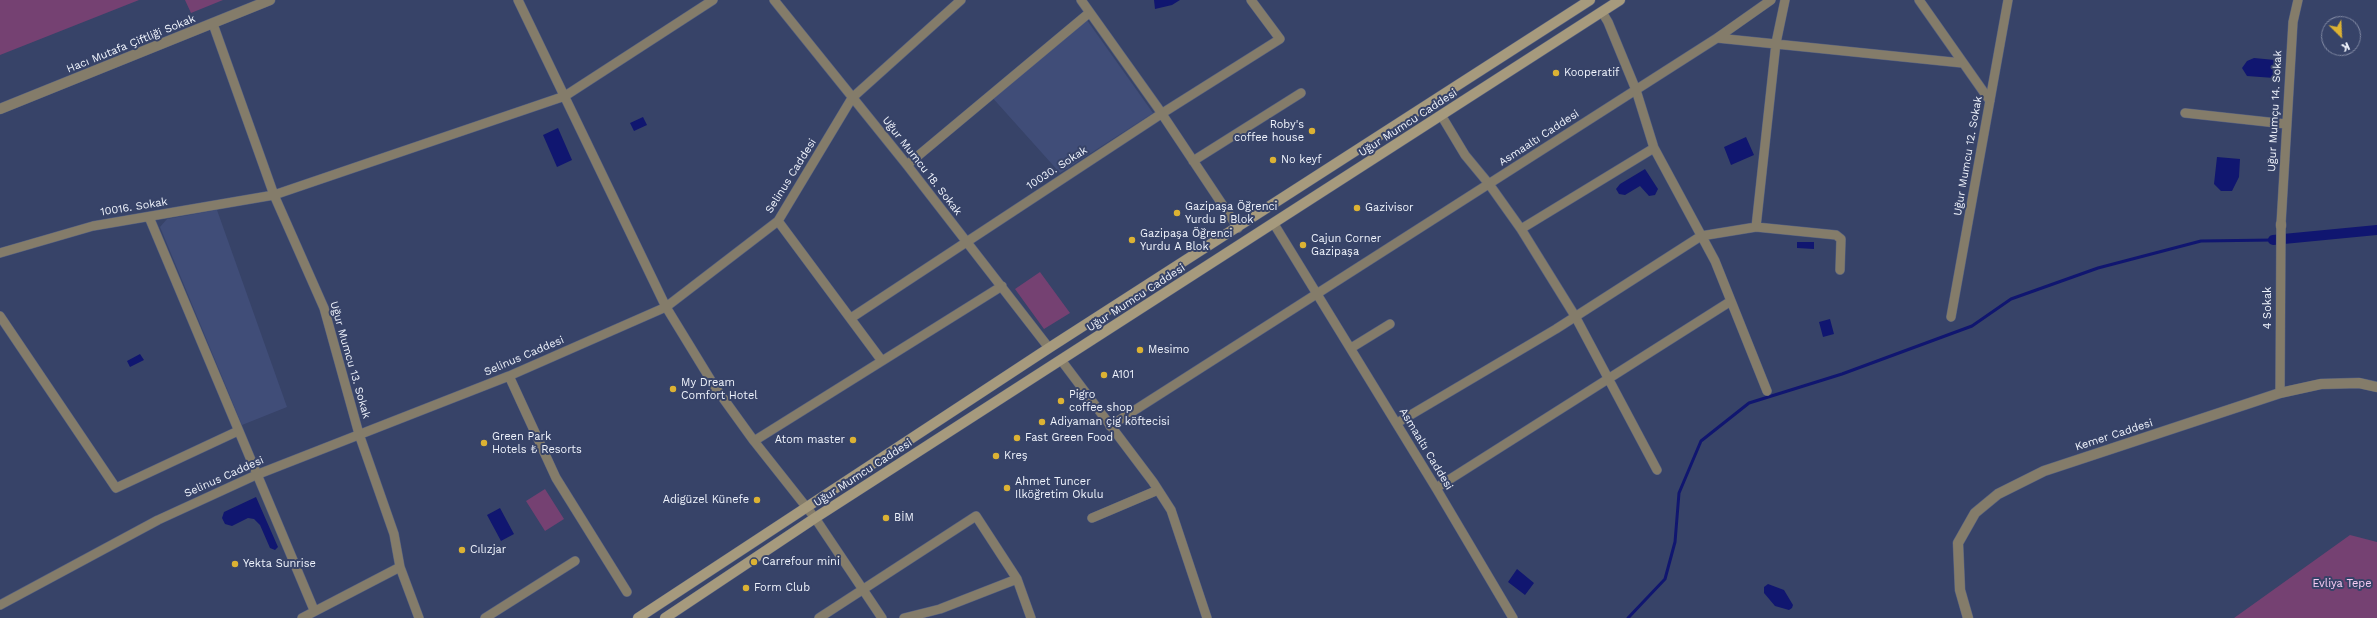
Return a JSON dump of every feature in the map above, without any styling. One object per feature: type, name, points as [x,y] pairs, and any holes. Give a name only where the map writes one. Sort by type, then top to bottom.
[{"type":"main road","name":"Uğur Mumcu Caddesi","points":[[638,618],[1048,348],[1238,228],[1590,0]]},
{"type":"main road","points":[[1595,0],[1602,12]]},
{"type":"main road","name":"Uğur Mumcu Caddesi","points":[[672,616],[815,518],[1620,0]]},
{"type":"street","name":"Hacı Mutafa Çiftliği Sokak","points":[[0,109],[270,0]]},
{"type":"street","points":[[518,0],[666,307],[715,386],[754,441],[815,518],[882,618]]},
{"type":"street","name":"10016. Sokak","points":[[0,253],[92,226],[274,195],[565,96],[713,0]]},
{"type":"street","name":"Uğur Mumcu 18. Sokak","points":[[774,0],[907,165],[1002,286],[1048,348]]},
{"type":"street","name":"Selinus Caddesi","points":[[0,604],[158,520],[256,475],[509,376],[666,307],[778,221],[852,98],[961,0]]},
{"type":"street","points":[[1081,0],[1161,114],[1238,228]]},
{"type":"street","name":"10030. Sokak","points":[[851,318],[1161,114],[1280,39],[1251,0]]},
{"type":"street","name":"Asmaaltı Caddesi","points":[[1110,426],[1717,38],[1771,0]]},
{"type":"street","points":[[1756,227],[1776,43],[1785,0]]},
{"type":"street","points":[[1919,0],[1990,101]]},
{"type":"street","name":"Uğur Mumcu 12. Sokak","points":[[1951,317],[2008,0]]},
{"type":"street","name":"Uğur Mumçu 14. Sokak","points":[[2281,225],[2293,22],[2298,0]]},
{"type":"street","points":[[1602,12],[1608,22],[1636,90],[1654,148],[1715,261],[1767,391]]},
{"type":"street","points":[[907,165],[1089,13]]},
{"type":"street","name":"Uğur Mumcu 13. Sokak","points":[[213,24],[274,195],[324,308],[359,434],[394,534],[400,567],[419,618]]},
{"type":"street","points":[[1717,38],[1962,63]]},
{"type":"street","points":[[1193,161],[1301,93]]},
{"type":"street","points":[[2185,112],[2286,124]]},
{"type":"street","points":[[1441,115],[1465,155],[1489,184],[1521,229],[1575,316],[1607,379],[1657,470]]},
{"type":"street","points":[[1521,229],[1654,148]]},
{"type":"street","points":[[149,217],[256,475],[314,610]]},
{"type":"street","points":[[778,221],[882,361]]},
{"type":"street","name":"Asmaaltı Caddesi","points":[[1274,224],[1397,423],[1513,618]]},
{"type":"street","name":"4 Sokak","points":[[2280,393],[2281,225]]},
{"type":"street","points":[[1397,423],[1575,316],[1701,236],[1756,227],[1836,235],[1841,239],[1840,270]]},
{"type":"street","points":[[754,441],[1002,286]]},
{"type":"street","points":[[1436,488],[1731,301]]},
{"type":"street","points":[[0,316],[116,488],[238,431]]},
{"type":"street","points":[[1351,348],[1390,324]]},
{"type":"street","points":[[1061,360],[1158,490],[1171,510],[1207,618]]},
{"type":"street","points":[[509,376],[556,478],[626,592]]},
{"type":"street","name":"Kemer Caddesi","points":[[1968,618],[1960,590],[1958,543],[1975,513],[1998,494],[2044,471],[2280,393],[2321,384],[2359,383],[2377,387]]},
{"type":"street","points":[[1092,518],[1158,490]]},
{"type":"street","points":[[819,618],[976,516],[1017,579],[1031,618]]},
{"type":"street","points":[[485,618],[575,561]]},
{"type":"street","points":[[302,618],[314,610],[400,567]]},
{"type":"street","points":[[904,618],[940,609],[1017,579]]},
{"type":"shaded area","points":[[1154,0],[1180,0],[1172,5],[1155,9]]},
{"type":"shaded area","points":[[1084,16],[1153,113],[1060,173],[990,95]]},
{"type":"shaded area","points":[[2254,58],[2275,60],[2274,78],[2247,76],[2242,68],[2247,61]]},
{"type":"shaded area","points":[[643,117],[647,125],[634,131],[630,123]]},
{"type":"shaded area","points":[[558,128],[572,160],[557,167],[543,135]]},
{"type":"shaded area","points":[[1746,137],[1754,155],[1731,165],[1724,147]]},
{"type":"shaded area","points":[[2217,157],[2240,159],[2239,177],[2232,191],[2221,191],[2214,184]]},
{"type":"shaded area","points":[[1645,169],[1658,189],[1655,195],[1649,196],[1640,186],[1625,195],[1619,194],[1616,189],[1620,184]]},
{"type":"shaded area","points":[[217,210],[287,407],[242,425],[160,227],[167,219]]},
{"type":"shaded area","points":[[1797,242],[1814,242],[1814,249],[1797,248]]},
{"type":"shaded area","points":[[1830,319],[1834,334],[1823,337],[1819,322]]},
{"type":"shaded area","points":[[140,354],[144,360],[130,367],[127,361]]},
{"type":"shaded area","points":[[256,497],[278,547],[275,550],[270,548],[260,525],[254,519],[248,518],[232,526],[225,524],[222,518],[224,512]]},
{"type":"shaded area","points":[[500,508],[514,534],[501,541],[487,515]]},
{"type":"shaded area","points":[[1517,569],[1534,583],[1525,595],[1508,582]]},
{"type":"shaded area","points":[[1768,584],[1784,590],[1793,605],[1792,608],[1789,610],[1775,606],[1764,593],[1764,587]]},
{"type":"green space","points":[[0,0],[139,0],[0,55]]},
{"type":"green space","points":[[185,0],[223,0],[191,13]]},
{"type":"green space","points":[[1040,272],[1070,313],[1044,329],[1015,289]]},
{"type":"green space","points":[[545,489],[564,519],[545,531],[526,501]]},
{"type":"green space","name":"Evliya Tepe","points":[[2350,535],[2377,542],[2377,618],[2234,618]]},
{"type":"waterway","points":[[2273,240],[2377,230]]},
{"type":"waterway","points":[[1628,618],[1665,579],[1675,542],[1679,493],[1701,441],[1749,403],[1842,374],[1972,326],[2011,299],[2098,268],[2201,241],[2273,240]]},
{"type":"place","name":"Kooperatif","points":[[1556,73]]},
{"type":"place","name":"Roby's coffee house","points":[[1312,131]]},
{"type":"place","name":"No keyf","points":[[1273,160]]},
{"type":"place","name":"Gazivisor","points":[[1357,208]]},
{"type":"place","name":"Gazipaşa Öğrenci Yurdu B Blok","points":[[1177,213]]},
{"type":"place","name":"Gazipaşa Öğrenci Yurdu A Blok","points":[[1132,240]]},
{"type":"place","name":"Cajun Corner Gazipaşa","points":[[1303,245]]},
{"type":"place","name":"Mesimo","points":[[1140,350]]},
{"type":"place","name":"A101","points":[[1104,375]]},
{"type":"place","name":"My Dream Comfort Hotel","points":[[673,389]]},
{"type":"place","name":"Pigro coffee shop","points":[[1061,401]]},
{"type":"place","name":"Adiyaman çig köftecisi","points":[[1042,422]]},
{"type":"place","name":"Fast Green Food","points":[[1017,438]]},
{"type":"place","name":"Atom master","points":[[853,440]]},
{"type":"place","name":"Green Park Hotels ₺ Resorts","points":[[484,443]]},
{"type":"place","name":"Kreş","points":[[996,456]]},
{"type":"place","name":"Ahmet Tuncer Ilköğretim Okulu","points":[[1007,488]]},
{"type":"place","name":"Adigüzel Künefe","points":[[757,500]]},
{"type":"place","name":"BİM","points":[[886,518]]},
{"type":"place","name":"Cılızjar","points":[[462,550]]},
{"type":"place","name":"Carrefour mini","points":[[754,562]]},
{"type":"place","name":"Yekta Sunrise","points":[[235,564]]},
{"type":"place","name":"Form Club","points":[[746,588]]}]
